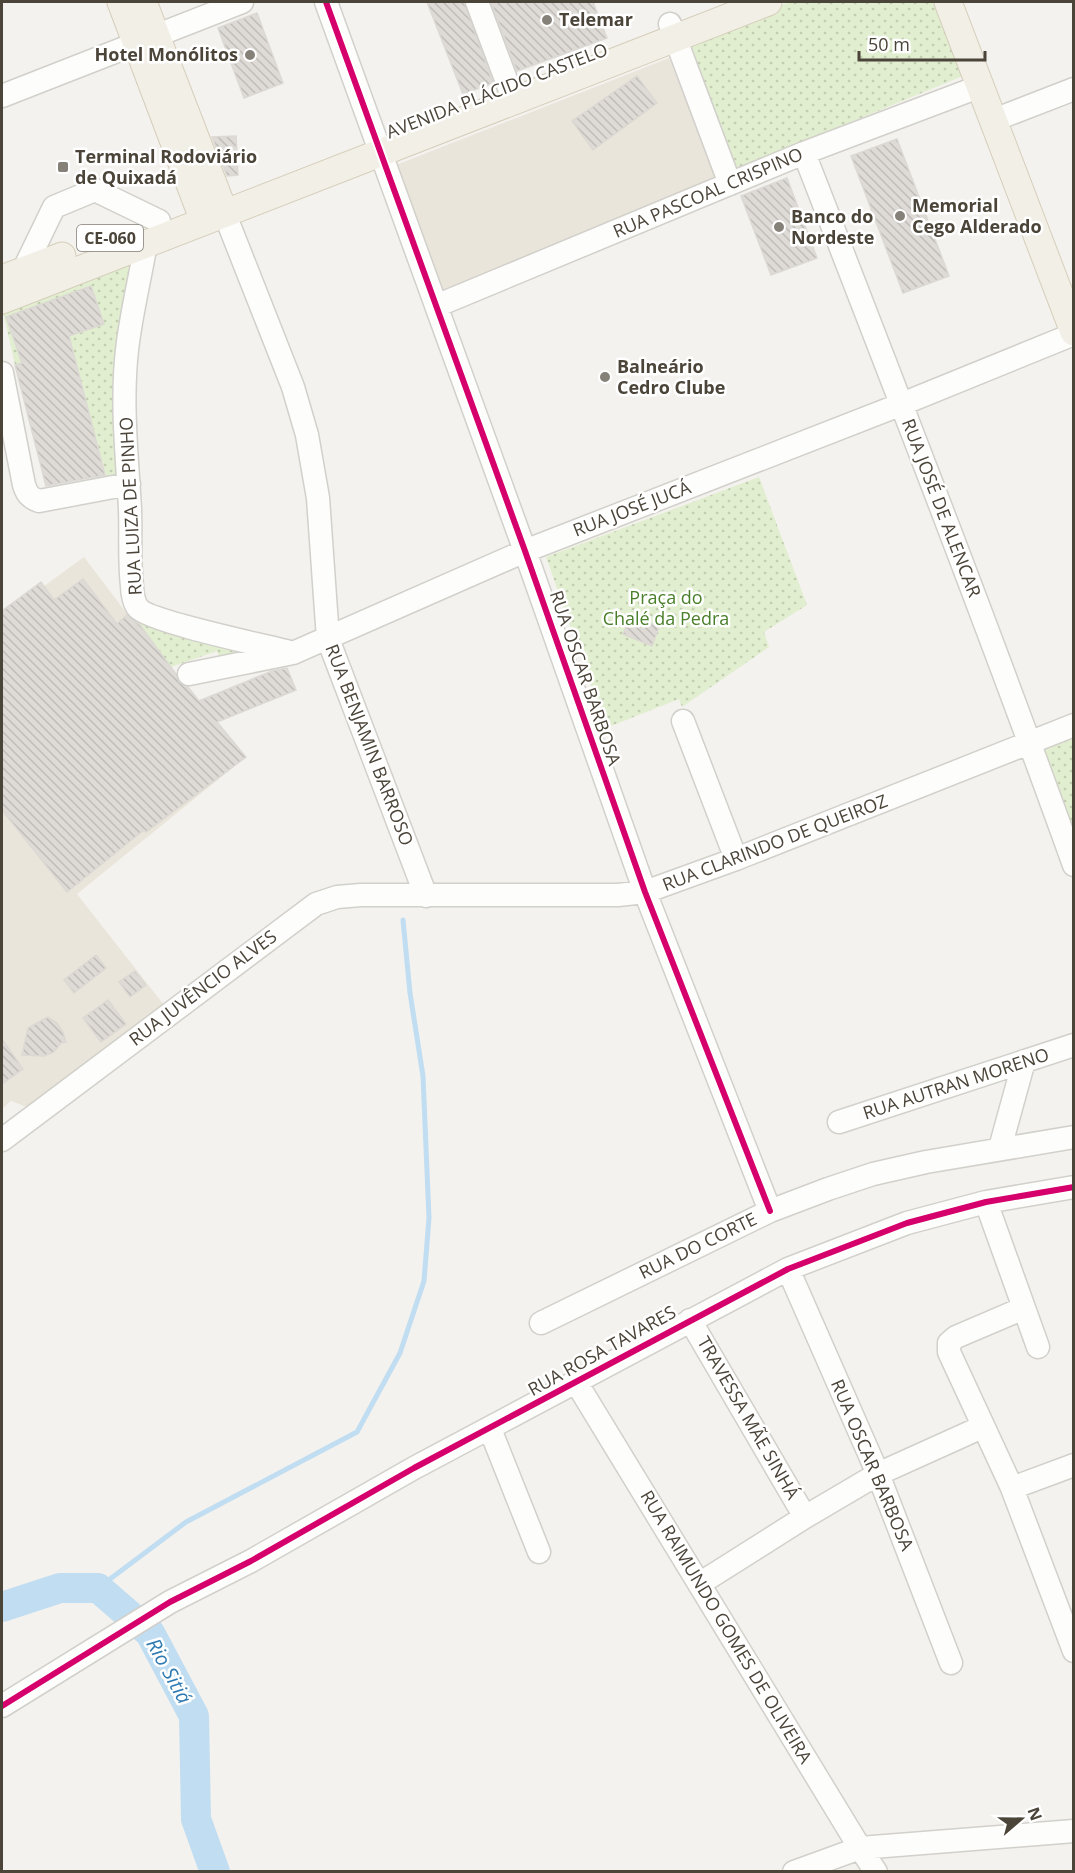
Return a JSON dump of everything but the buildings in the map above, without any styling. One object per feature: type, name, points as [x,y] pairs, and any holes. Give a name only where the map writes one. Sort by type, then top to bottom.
[{"type":"main road","points":[[121,2],[146,39],[211,210]]},
{"type":"main road","points":[[143,2],[146,39]]},
{"type":"main road","name":"AVENIDA PLÁCIDO CASTELO","points":[[673,31],[726,2]]},
{"type":"main road","name":"AVENIDA PLÁCIDO CASTELO","points":[[12,275],[152,232],[673,31],[768,2]]},
{"type":"main road","points":[[948,2],[1074,333]]},
{"type":"main road","name":"AVENIDA PLÁCIDO CASTELO","points":[[2,300],[152,232]]},
{"type":"street","points":[[2,96],[242,2]]},
{"type":"street","name":"RUA OSCAR BARBOSA","points":[[326,2],[525,551],[645,892],[770,1211]]},
{"type":"street","points":[[477,2],[511,93]]},
{"type":"street","points":[[673,31],[730,184]]},
{"type":"street","name":"RUA PASCOAL CRISPINO","points":[[436,306],[804,153],[981,86]]},
{"type":"street","points":[[993,120],[1074,89]]},
{"type":"street","name":"RUA JOSÉ DE ALENCAR","points":[[804,153],[902,404],[1074,865]]},
{"type":"street","points":[[12,275],[54,207],[95,190],[152,232]]},
{"type":"street","name":"RUA BENJAMIN BARROSO","points":[[211,210],[293,387],[307,435],[318,498],[328,639],[426,896]]},
{"type":"street","name":"RUA LUIZA DE PINHO","points":[[152,232],[126,360],[125,442],[129,484],[132,586],[138,607],[146,614],[183,625],[293,652]]},
{"type":"street","name":"RUA JOSÉ JUCÁ","points":[[189,674],[293,652],[328,639],[525,551],[902,404],[1074,333]]},
{"type":"street","points":[[2,373],[24,485],[27,494],[32,499],[39,501],[129,484]]},
{"type":"street","points":[[683,721],[736,859]]},
{"type":"street","name":"RUA CLARINDO DE QUEIROZ","points":[[426,896],[618,895],[645,892],[736,859],[1074,725]]},
{"type":"street","name":"RUA JUVÊNCIO ALVES","points":[[2,1140],[316,904],[337,897],[361,895],[426,896]]},
{"type":"street","name":"RUA AUTRAN MORENO","points":[[838,1122],[1074,1045]]},
{"type":"street","points":[[1000,1148],[1024,1061]]},
{"type":"street","name":"RUA DO CORTE","points":[[541,1323],[770,1211],[873,1174],[1000,1148],[1074,1137]]},
{"type":"street","name":"RUA ROSA TAVARES","points":[[2,1706],[170,1602],[251,1561],[414,1468],[788,1269],[907,1223],[986,1202],[1074,1187]]},
{"type":"street","points":[[986,1202],[1038,1347]]},
{"type":"street","name":"RUA OSCAR BARBOSA","points":[[788,1269],[878,1474],[951,1663]]},
{"type":"street","points":[[1024,1308],[960,1335],[949,1343],[949,1352],[1064,1601],[1074,1651]]},
{"type":"street","name":"TRAVESSA MÃE SINHÁ","points":[[690,1320],[805,1517]]},
{"type":"street","name":"RUA RAIMUNDO GOMES DE OLIVEIRA","points":[[576,1382],[876,1872]]},
{"type":"street","points":[[699,1584],[878,1474],[982,1427]]},
{"type":"street","points":[[490,1429],[539,1552]]},
{"type":"street","points":[[1012,1488],[1074,1465]]},
{"type":"street","points":[[794,1872],[860,1848],[1074,1831]]},
{"type":"shaded area","points":[[669,58],[720,185],[440,293],[391,167]]},
{"type":"shaded area","points":[[84,557],[128,615],[138,622],[171,667],[246,757],[77,894],[164,1005],[27,1107],[11,1101],[2,1109],[2,611],[41,582],[44,586]]},
{"type":"green space","points":[[790,2],[942,2],[970,73],[737,169],[689,41]]},
{"type":"green space","points":[[130,258],[137,274],[118,474],[106,476],[73,351],[15,365],[2,307]]},
{"type":"green space","name":"Praça do Chalé da Pedra","points":[[759,477],[807,605],[764,632],[769,647],[682,707],[679,699],[606,728],[546,557]]},
{"type":"green space","points":[[138,622],[240,651],[220,659],[217,651],[171,667]]},
{"type":"green space","points":[[1073,737],[1073,835],[1042,749]]},
{"type":"waterway","points":[[98,1588],[186,1522],[357,1432],[400,1353],[424,1281],[429,1218],[423,1076],[410,993],[403,920]]},
{"type":"waterway","name":"Rio Sitiá","points":[[2,1607],[60,1588],[98,1588],[150,1633],[194,1716],[196,1819],[215,1872]]},
{"type":"cycle path","points":[[326,2],[525,551],[645,892],[770,1211]]},
{"type":"cycle path","points":[[2,1706],[170,1602],[251,1561],[414,1468],[788,1269],[907,1223],[986,1202],[1074,1187]]},
{"type":"place","name":"Telemar","points":[[547,20]]},
{"type":"place","name":"Hotel Monólitos","points":[[250,55]]},
{"type":"place","name":"Terminal Rodoviário de Quixadá","points":[[63,167]]},
{"type":"place","name":"Memorial Cego Alderado","points":[[900,216]]},
{"type":"place","name":"Banco do Nordeste","points":[[779,227]]},
{"type":"place","name":"Balneário Cedro Clube","points":[[605,377]]}]
